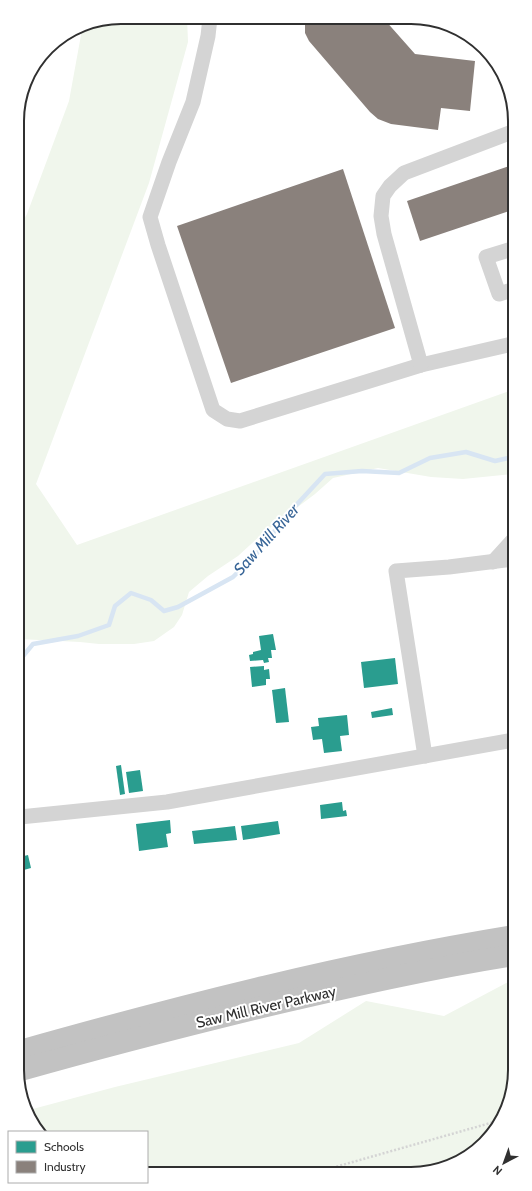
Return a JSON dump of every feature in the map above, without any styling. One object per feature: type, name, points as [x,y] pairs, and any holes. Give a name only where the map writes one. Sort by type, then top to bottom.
[{"type":"highway","name":"Saw Mill River Parkway","points":[[24,1050],[273,985],[424,952],[508,937]]},
{"type":"highway","name":"Saw Mill River Parkway","points":[[24,1069],[168,1030],[309,996],[508,956]]},
{"type":"lane","points":[[209,24],[193,102],[169,162],[150,217],[213,410],[227,419],[240,421],[421,365],[508,345]]},
{"type":"lane","points":[[421,365],[384,234],[381,216],[383,196],[390,186],[404,173],[508,134]]},
{"type":"lane","points":[[508,250],[486,257],[499,294],[508,291]]},
{"type":"lane","points":[[492,562],[508,545]]},
{"type":"lane","points":[[425,756],[396,571],[508,560]]},
{"type":"lane","points":[[24,817],[167,802],[508,741]]},
{"type":"path","points":[[335,1167],[493,1122]]},
{"type":"shaded area","points":[[187,24],[188,42],[149,183],[36,484],[77,545],[508,391],[508,474],[463,479],[431,477],[378,468],[333,478],[315,494],[262,534],[238,556],[208,576],[189,592],[182,615],[174,627],[154,641],[134,644],[99,644],[24,639],[24,219],[69,101],[81,33],[96,27],[108,25]]},
{"type":"shaded area","points":[[508,982],[508,1077],[501,1107],[492,1124],[475,1143],[454,1157],[436,1164],[411,1167],[148,1167],[148,1131],[46,1131],[32,1109],[115,1087],[299,1043],[366,1001],[444,1016]]},
{"type":"building: Schools","points":[[273,634],[276,650],[271,650],[272,658],[268,658],[269,662],[264,663],[263,660],[250,661],[249,655],[253,654],[253,652],[261,650],[259,636]]},
{"type":"building: Schools","points":[[395,658],[398,684],[364,688],[361,662]]},
{"type":"building: Schools","points":[[264,666],[264,670],[269,669],[270,679],[266,679],[266,685],[252,687],[250,667]]},
{"type":"building: Schools","points":[[285,688],[289,722],[276,723],[272,690]]},
{"type":"building: Schools","points":[[392,708],[393,715],[372,718],[371,712]]},
{"type":"building: Schools","points":[[347,715],[349,735],[340,736],[342,751],[324,753],[322,739],[313,740],[311,727],[319,726],[318,718]]},
{"type":"building: Schools","points":[[121,765],[125,794],[120,795],[116,766]]},
{"type":"building: Schools","points":[[140,770],[143,791],[129,793],[126,772]]},
{"type":"building: Schools","points":[[342,802],[343,811],[346,810],[347,816],[321,819],[320,805]]},
{"type":"building: Schools","points":[[170,820],[171,833],[166,834],[168,847],[139,851],[136,824]]},
{"type":"building: Schools","points":[[278,821],[280,834],[243,840],[241,826]]},
{"type":"building: Schools","points":[[235,826],[237,840],[194,844],[192,831]]},
{"type":"building: Schools","points":[[28,855],[31,868],[24,870],[24,856]]},
{"type":"building: Industry","points":[[305,24],[388,24],[415,54],[475,61],[470,111],[441,108],[438,130],[391,124],[378,119],[370,112],[309,41],[305,33]]},
{"type":"building: Industry","points":[[508,166],[508,211],[420,241],[407,201]]},
{"type":"building: Industry","points":[[343,169],[395,328],[231,383],[177,226]]},
{"type":"waterway","name":"Saw Mill River","points":[[24,655],[33,644],[78,636],[109,625],[115,606],[131,593],[151,600],[164,611],[178,607],[233,577],[259,551],[287,515],[325,474],[362,471],[399,473],[430,458],[466,452],[495,461],[508,458]]}]
